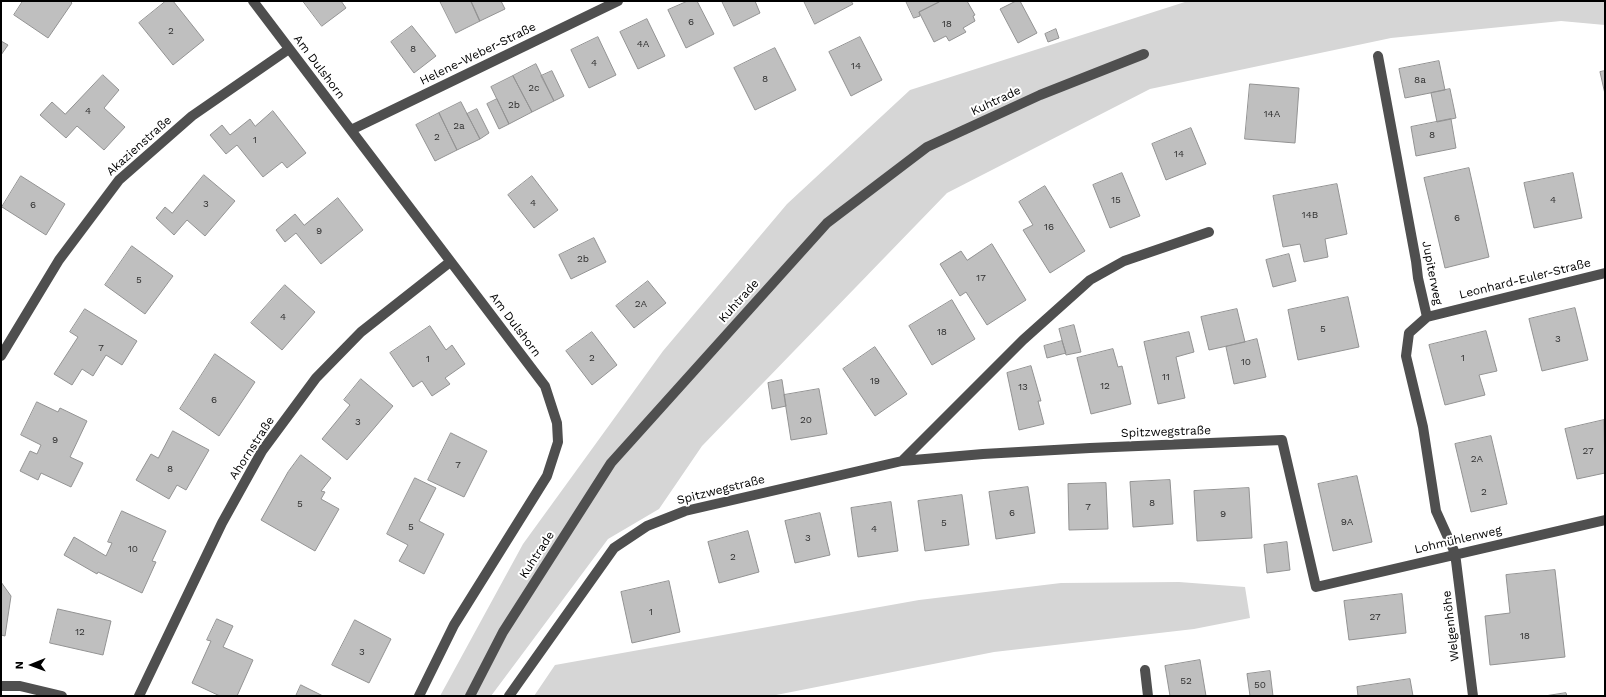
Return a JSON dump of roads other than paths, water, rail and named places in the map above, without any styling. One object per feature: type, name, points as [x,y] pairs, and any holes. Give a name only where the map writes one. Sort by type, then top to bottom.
[{"type":"street","name":"Am Dulshorn","points":[[253,1],[450,262],[546,386],[557,423],[558,442],[547,476],[454,626],[419,696]]},
{"type":"street","name":"Helene-Weber-Straße","points":[[351,130],[618,1]]},
{"type":"street","name":"Akazienstraße","points":[[1,356],[59,260],[119,180],[192,116],[289,49]]},
{"type":"street","name":"Kuhtrade","points":[[470,696],[503,632],[611,463],[827,223],[927,147],[1040,95],[1144,54]]},
{"type":"street","name":"Jupiterweg","points":[[1378,56],[1418,278],[1427,317],[1409,333],[1406,356],[1423,427],[1436,511],[1455,553]]},
{"type":"street","points":[[902,461],[1022,340],[1090,280],[1124,260],[1208,232]]},
{"type":"street","name":"Ahornstraße","points":[[139,696],[222,523],[262,452],[316,378],[361,332],[450,262]]},
{"type":"street","name":"Leonhard-Euler-Straße","points":[[1427,317],[1605,273]]},
{"type":"street","name":"Spitzwegstraße","points":[[509,696],[614,548],[647,526],[685,511],[902,461],[1090,448],[1282,440],[1316,587]]},
{"type":"street","name":"Lohmühlenweg","points":[[1316,587],[1455,553],[1605,520]]},
{"type":"street","name":"Welgenhöhe","points":[[1455,553],[1473,696]]},
{"type":"street","points":[[1145,670],[1148,696]]},
{"type":"street","points":[[1,686],[20,686],[62,696]]}]
